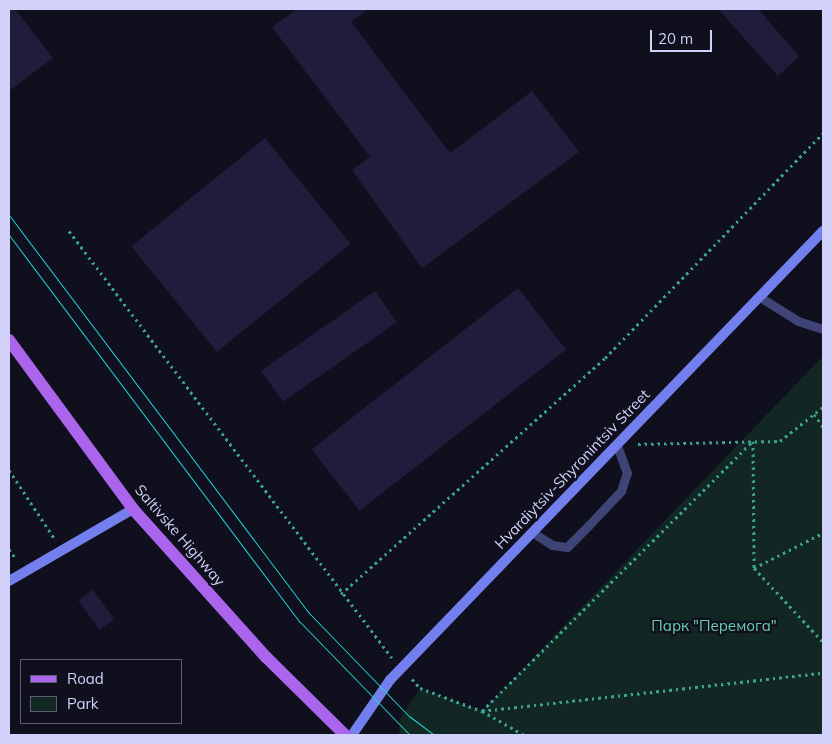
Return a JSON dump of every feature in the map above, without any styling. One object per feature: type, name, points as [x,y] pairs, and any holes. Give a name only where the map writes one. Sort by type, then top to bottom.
[{"type":"main road","name":"Hvardiytsiv-Shyronintsiv Street","points":[[352,735],[390,680],[823,231]]},
{"type":"main road","name":"Saltivske Highway","points":[[9,340],[133,509],[266,657],[345,735]]},
{"type":"main road","points":[[9,581],[133,509]]},
{"type":"lane","points":[[760,297],[798,321],[823,329]]},
{"type":"lane","points":[[532,532],[552,545],[567,547],[588,526],[621,491],[627,473],[617,445]]},
{"type":"path","points":[[69,231],[341,594],[605,358],[823,132]]},
{"type":"path","points":[[617,445],[780,441],[823,407]]},
{"type":"path","points":[[814,414],[823,427]]},
{"type":"path","points":[[753,441],[754,568],[823,642]]},
{"type":"path","points":[[482,711],[753,441]]},
{"type":"path","points":[[9,470],[62,551]]},
{"type":"path","points":[[754,568],[823,533]]},
{"type":"path","points":[[482,711],[823,672]]},
{"type":"path","points":[[482,711],[524,735]]},
{"type":"green space","name":"Парк \"Перемога\"","points":[[823,356],[823,735],[399,735],[400,719],[420,688],[482,711]]},
{"type":"building","points":[[9,9],[15,9],[53,58],[9,91]]},
{"type":"building","points":[[297,9],[368,9],[351,22],[450,153],[532,91],[579,152],[422,268],[352,170],[370,157],[272,27]]},
{"type":"building","points":[[718,9],[758,9],[799,56],[778,76]]},
{"type":"building","points":[[265,138],[351,244],[217,352],[131,246]]},
{"type":"building","points":[[518,288],[566,349],[360,511],[312,449]]},
{"type":"building","points":[[375,291],[397,322],[283,402],[261,371]]},
{"type":"building","points":[[93,590],[114,619],[100,630],[78,601]]},
{"type":"tram line","points":[[9,215],[310,614],[409,716],[434,735]]},
{"type":"tram line","points":[[9,235],[300,622],[410,735]]}]
